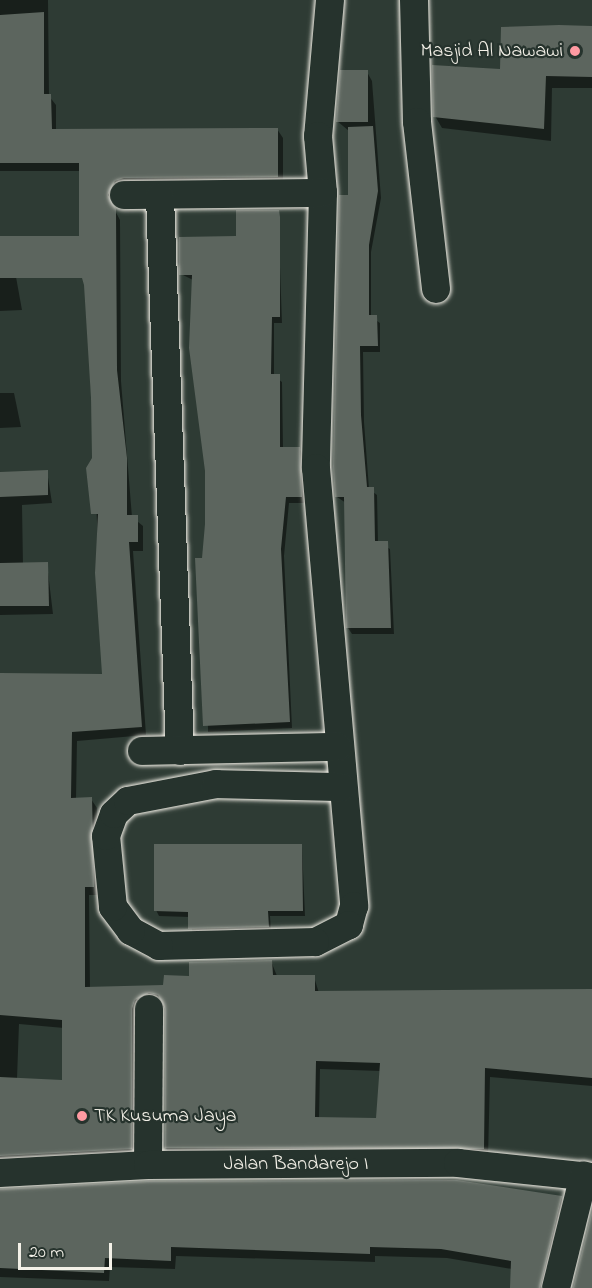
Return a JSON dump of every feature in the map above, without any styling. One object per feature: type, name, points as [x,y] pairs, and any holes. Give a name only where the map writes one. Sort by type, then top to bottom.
[{"type":"street","points":[[330,0],[318,136],[323,193],[316,468],[354,906],[348,925],[337,936],[315,942],[159,946],[131,931],[112,907],[106,836],[114,814],[128,801],[216,784],[342,787]]},
{"type":"street","points":[[414,0],[417,122],[436,289]]},
{"type":"street","points":[[124,195],[160,197],[323,193]]},
{"type":"street","points":[[160,197],[180,751]]},
{"type":"street","points":[[142,751],[339,747]]},
{"type":"street","points":[[148,1165],[150,1009]]},
{"type":"street","name":"Jalan Bandarejo I","points":[[0,1173],[148,1165],[458,1163],[588,1176]]},
{"type":"street","points":[[556,1288],[588,1176]]},
{"type":"building","points":[[44,12],[44,94],[51,94],[52,129],[278,128],[278,177],[124,178],[115,181],[108,195],[116,209],[117,370],[127,458],[127,515],[138,515],[138,542],[129,542],[142,727],[72,732],[71,798],[92,797],[94,887],[85,887],[85,987],[163,985],[164,975],[189,976],[189,962],[272,960],[273,975],[315,975],[315,991],[592,989],[592,1078],[485,1068],[484,1149],[165,1148],[165,1009],[158,995],[149,993],[135,1000],[132,1009],[132,1149],[0,1156],[0,1077],[62,1080],[62,1020],[0,1015],[0,673],[102,674],[95,573],[98,514],[91,514],[86,468],[92,458],[84,285],[82,278],[0,278],[0,236],[79,236],[79,163],[0,163],[0,15]],"holes":[[[316,1061],[380,1063],[376,1118],[315,1117]]]},
{"type":"building","points":[[592,26],[592,77],[546,76],[544,129],[433,117],[432,65],[500,69],[501,27]]},
{"type":"building","points":[[340,70],[368,70],[368,122],[336,122]]},
{"type":"building","points":[[373,126],[378,191],[369,245],[369,315],[377,315],[378,346],[360,346],[361,415],[367,487],[374,487],[375,541],[388,541],[391,628],[346,628],[344,497],[335,497],[333,467],[339,195],[348,195],[348,127]]},
{"type":"building","points":[[236,210],[279,210],[280,217],[280,317],[272,317],[271,374],[280,374],[280,447],[300,447],[302,497],[286,497],[281,549],[290,722],[203,726],[195,558],[202,558],[205,524],[205,471],[189,348],[192,275],[179,275],[179,237],[236,236]]},
{"type":"building","points":[[48,470],[48,495],[0,497],[0,472]]},
{"type":"building","points":[[48,562],[49,606],[0,606],[0,563]]},
{"type":"building","points":[[154,844],[302,844],[303,911],[268,911],[269,927],[188,929],[188,912],[154,911]]},
{"type":"building","points":[[457,1180],[562,1196],[540,1288],[510,1288],[511,1261],[441,1249],[370,1247],[370,1254],[171,1247],[171,1261],[105,1258],[104,1273],[0,1268],[0,1189],[148,1181]]},
{"type":"building","points":[[592,1211],[592,1288],[573,1288]]},
{"type":"place","name":"Masjid Al Nawawi","points":[[575,51]]},
{"type":"place","name":"TK Kusuma Jaya","points":[[82,1116]]}]
